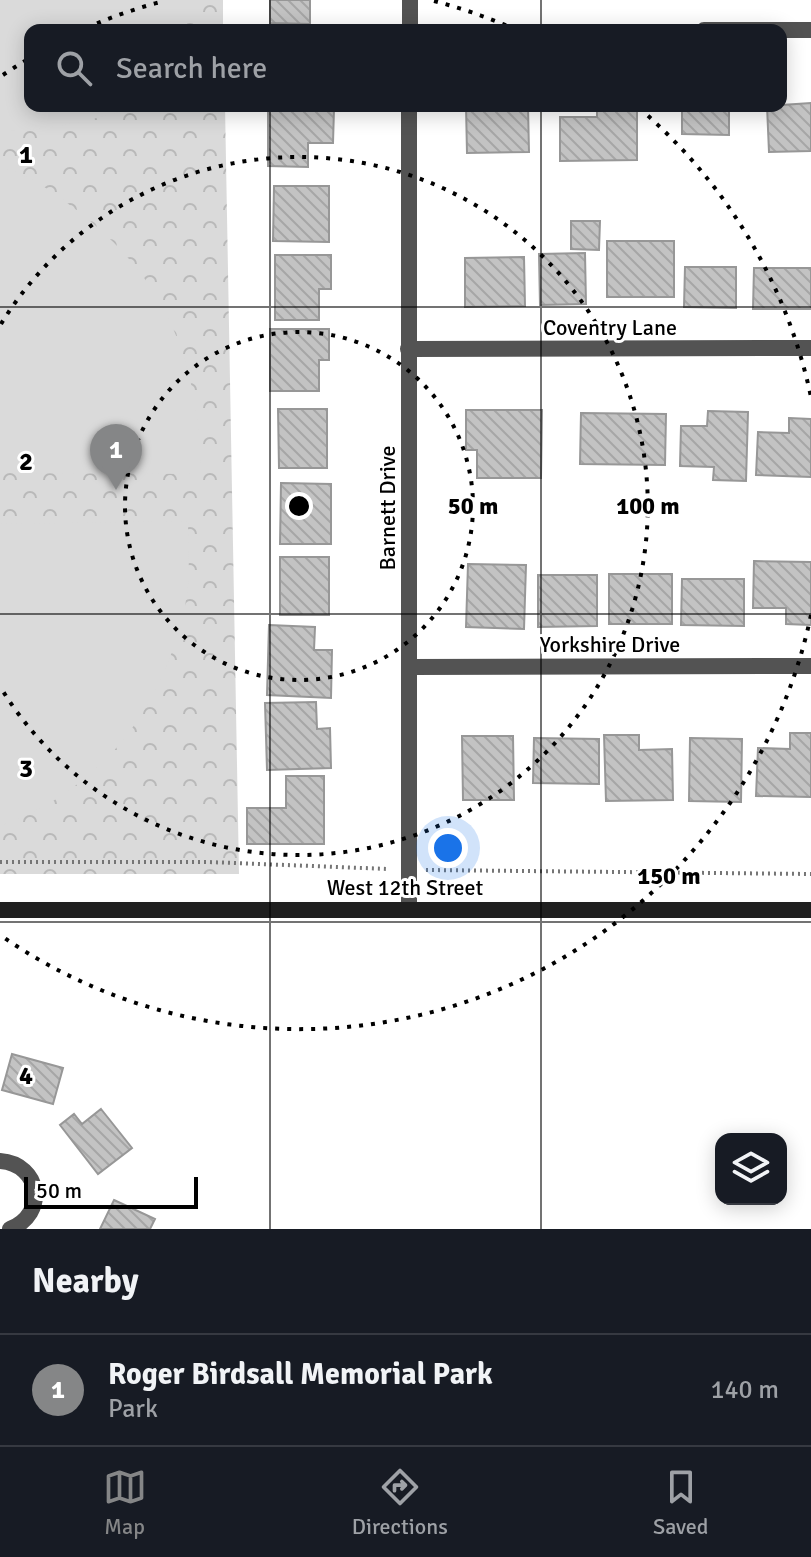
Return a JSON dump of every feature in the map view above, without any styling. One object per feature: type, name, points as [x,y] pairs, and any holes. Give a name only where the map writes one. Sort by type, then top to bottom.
[{"type":"main road","name":"West 12th Street","points":[[0,910],[811,910]]},
{"type":"street","points":[[410,0],[410,24]]},
{"type":"street","points":[[787,30],[811,30]]},
{"type":"street","name":"Barnett Drive","points":[[409,112],[409,909]]},
{"type":"street","name":"Coventry Lane","points":[[408,349],[811,348]]},
{"type":"street","name":"Yorkshire Drive","points":[[410,667],[811,666]]},
{"type":"street","points":[[0,1161],[20,1167],[31,1179],[36,1195],[32,1212],[21,1225],[10,1229]]},
{"type":"path","points":[[0,862],[208,862],[409,869],[811,874]]},
{"type":"green space","points":[[0,0],[223,0],[223,24],[24,24],[24,112],[225,112],[239,874],[0,874]]},
{"type":"green space","points":[[0,0],[186,0],[187,24],[24,24],[24,112],[119,112],[71,124],[0,131]]},
{"type":"green space","points":[[0,167],[32,180],[79,212],[135,266],[156,296],[173,327],[194,396],[201,474],[0,473]]},
{"type":"green space","points":[[188,521],[189,574],[185,606],[161,679],[143,711],[122,741],[97,768],[68,791],[0,826],[0,524]]},
{"type":"building","points":[[270,0],[310,0],[310,24],[270,23]]},
{"type":"building","points":[[811,103],[811,151],[769,152],[767,112],[787,112],[787,105]]},
{"type":"building","points":[[268,112],[334,112],[333,143],[308,143],[308,167],[268,166]]},
{"type":"building","points":[[466,112],[528,112],[529,152],[467,153]]},
{"type":"building","points":[[597,112],[637,112],[637,160],[560,161],[560,117],[597,117]]},
{"type":"building","points":[[682,112],[729,112],[729,135],[682,134]]},
{"type":"building","points":[[274,186],[329,186],[329,242],[273,241]]},
{"type":"building","points":[[571,221],[600,221],[599,250],[571,249]]},
{"type":"building","points":[[607,241],[674,241],[674,297],[607,297]]},
{"type":"building","points":[[585,253],[586,304],[540,305],[539,254]]},
{"type":"building","points":[[275,255],[331,255],[331,289],[319,289],[319,320],[275,320]]},
{"type":"building","points":[[524,257],[525,306],[465,307],[465,258]]},
{"type":"building","points":[[685,267],[736,267],[736,308],[684,307]]},
{"type":"building","points":[[754,268],[811,268],[811,309],[753,309]]},
{"type":"building","points":[[270,329],[329,329],[329,360],[319,360],[319,391],[270,391]]},
{"type":"building","points":[[278,409],[327,409],[327,468],[279,468]]},
{"type":"building","points":[[466,410],[542,410],[541,478],[477,478],[477,450],[466,450]]},
{"type":"building","points":[[708,411],[748,412],[746,481],[713,480],[714,467],[680,466],[681,426],[707,426]]},
{"type":"building","points":[[581,413],[666,414],[665,465],[580,464]]},
{"type":"building","points":[[789,418],[811,419],[811,477],[756,475],[758,432],[789,433]]},
{"type":"building","points":[[281,483],[331,484],[331,544],[280,544]]},
{"type":"building","points":[[280,557],[329,557],[329,615],[280,615]]},
{"type":"building","points":[[754,561],[811,562],[811,625],[786,624],[786,608],[753,608]]},
{"type":"building","points":[[468,564],[526,565],[524,629],[466,627]]},
{"type":"building","points":[[609,574],[672,574],[672,624],[609,624]]},
{"type":"building","points":[[538,575],[597,575],[597,626],[538,627]]},
{"type":"building","points":[[682,579],[744,579],[744,626],[681,625]]},
{"type":"building","points":[[269,625],[315,627],[314,650],[332,650],[331,698],[267,695]]},
{"type":"building","points":[[316,702],[317,729],[330,728],[331,768],[267,770],[265,703]]},
{"type":"building","points":[[790,733],[811,733],[811,797],[756,796],[758,748],[790,749]]},
{"type":"building","points":[[604,735],[639,735],[639,750],[672,749],[673,800],[606,801]]},
{"type":"building","points":[[462,736],[513,736],[514,800],[463,800]]},
{"type":"building","points":[[534,738],[599,739],[599,784],[533,783]]},
{"type":"building","points":[[690,738],[742,739],[741,802],[689,801]]},
{"type":"building","points":[[286,776],[324,776],[324,844],[247,844],[247,808],[286,808]]},
{"type":"building","points":[[12,1054],[63,1068],[53,1104],[2,1090]]},
{"type":"building","points":[[101,1109],[132,1148],[98,1174],[60,1125],[74,1114],[82,1124]]},
{"type":"building","points":[[114,1200],[155,1219],[150,1229],[100,1229]]},
{"type":"place","name":"Roger Birdsall Memorial Park","points":[[116,490]]}]
